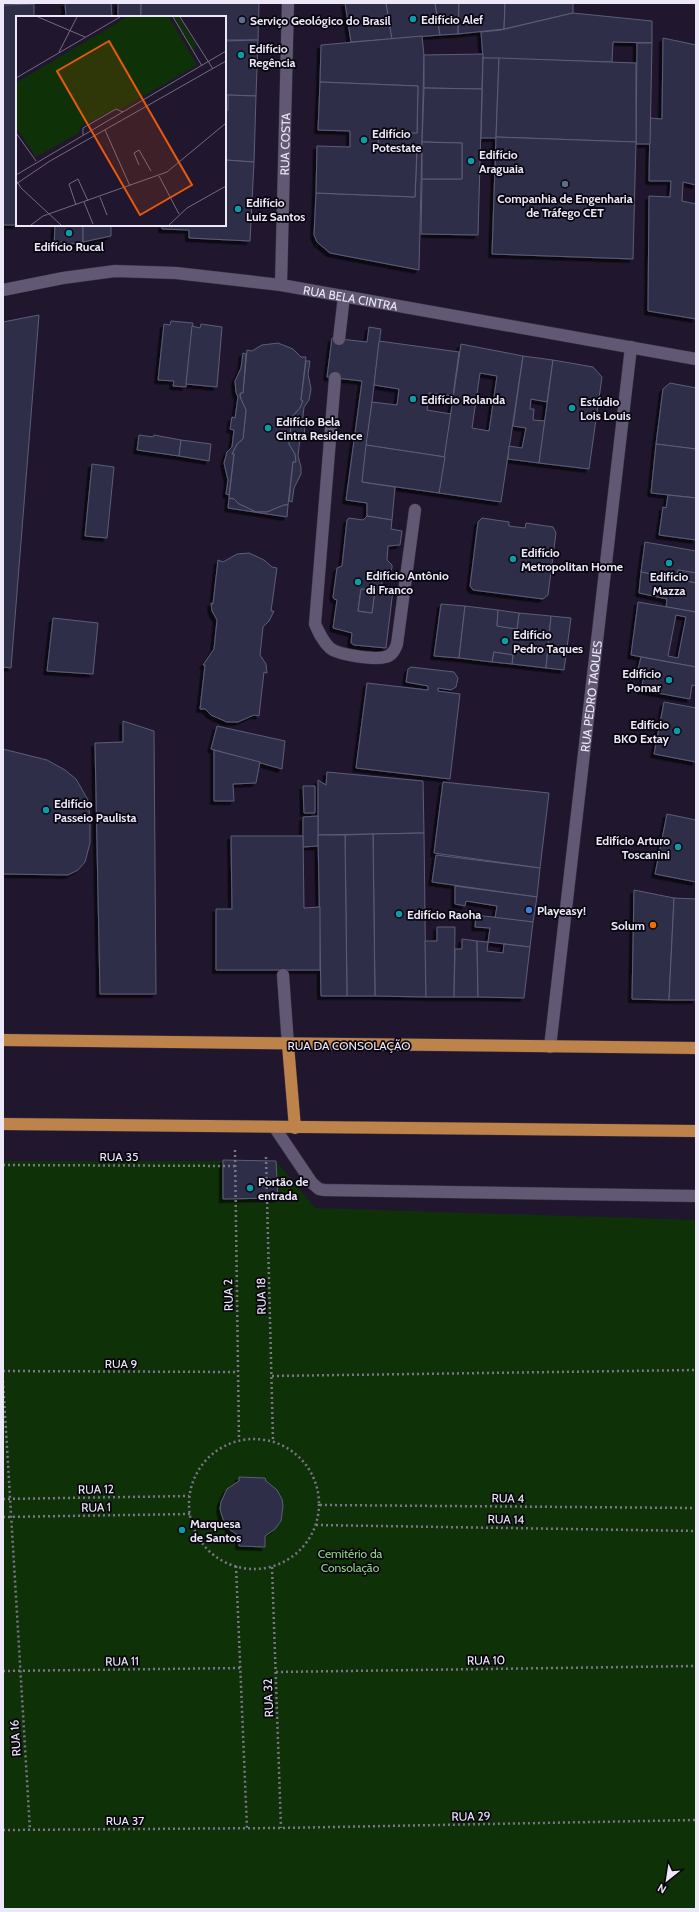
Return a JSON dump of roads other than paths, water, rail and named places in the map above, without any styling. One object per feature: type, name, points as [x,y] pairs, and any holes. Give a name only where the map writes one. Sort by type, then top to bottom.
[{"type":"main road","name":"RUA DA CONSOLAÇÃO","points":[[3,1040],[696,1048]]},
{"type":"main road","points":[[288,1044],[295,1128]]},
{"type":"main road","points":[[3,1124],[275,1128],[696,1131]]},
{"type":"street","name":"RUA COSTA","points":[[281,285],[288,3]]},
{"type":"street","name":"RUA BELA CINTRA","points":[[3,290],[63,278],[115,271],[176,273],[281,285],[696,359]]},
{"type":"street","points":[[339,339],[344,296]]},
{"type":"street","name":"RUA PEDRO TAQUES","points":[[550,1047],[631,347]]},
{"type":"street","points":[[335,378],[315,624],[321,638],[331,649],[356,656],[386,657],[393,653],[397,644],[415,510]]},
{"type":"street","points":[[283,975],[288,1044]]},
{"type":"street","points":[[275,1128],[315,1187],[324,1190],[696,1196]]},
{"type":"place","name":"Edifício Alef","points":[[413,19]]},
{"type":"place","name":"Serviço Geológico do Brasil","points":[[242,20]]},
{"type":"place","name":"Edifício Regência","points":[[241,55]]},
{"type":"place","name":"Edifício Potestate","points":[[364,140]]},
{"type":"place","name":"Edifício Araguaia","points":[[471,161]]},
{"type":"place","name":"Companhia de Engenharia de Tráfego CET","points":[[565,184]]},
{"type":"place","name":"Edifício Luiz Santos","points":[[238,209]]},
{"type":"place","name":"Edifício Rucal","points":[[69,233]]},
{"type":"place","name":"Edifício Rolanda","points":[[413,399]]},
{"type":"place","name":"Estúdio Lois Louis","points":[[572,408]]},
{"type":"place","name":"Edifício Bela Cintra Residence","points":[[268,428]]},
{"type":"place","name":"Edifício Metropolitan Home","points":[[513,559]]},
{"type":"place","name":"Edifício Mazza","points":[[669,563]]},
{"type":"place","name":"Edifício Antônio di Franco","points":[[358,582]]},
{"type":"place","name":"Edifício Pedro Taques","points":[[505,641]]},
{"type":"place","name":"Edifício Pomar","points":[[669,680]]},
{"type":"place","name":"Edifício BKO Extay","points":[[677,731]]},
{"type":"place","name":"Edifício Passeio Paulista","points":[[46,810]]},
{"type":"place","name":"Edifício Arturo Toscanini","points":[[678,847]]},
{"type":"place","name":"Playeasy!","points":[[529,910]]},
{"type":"place","name":"Edifício Raoha","points":[[399,914]]},
{"type":"place","name":"Solum","points":[[653,925]]},
{"type":"place","name":"Portão de entrada","points":[[250,1188]]},
{"type":"place","name":"Marquesa de Santos","points":[[182,1530]]},
{"type":"park label","name":"Cemitério da Consolação","points":[[350,1560]]}]
